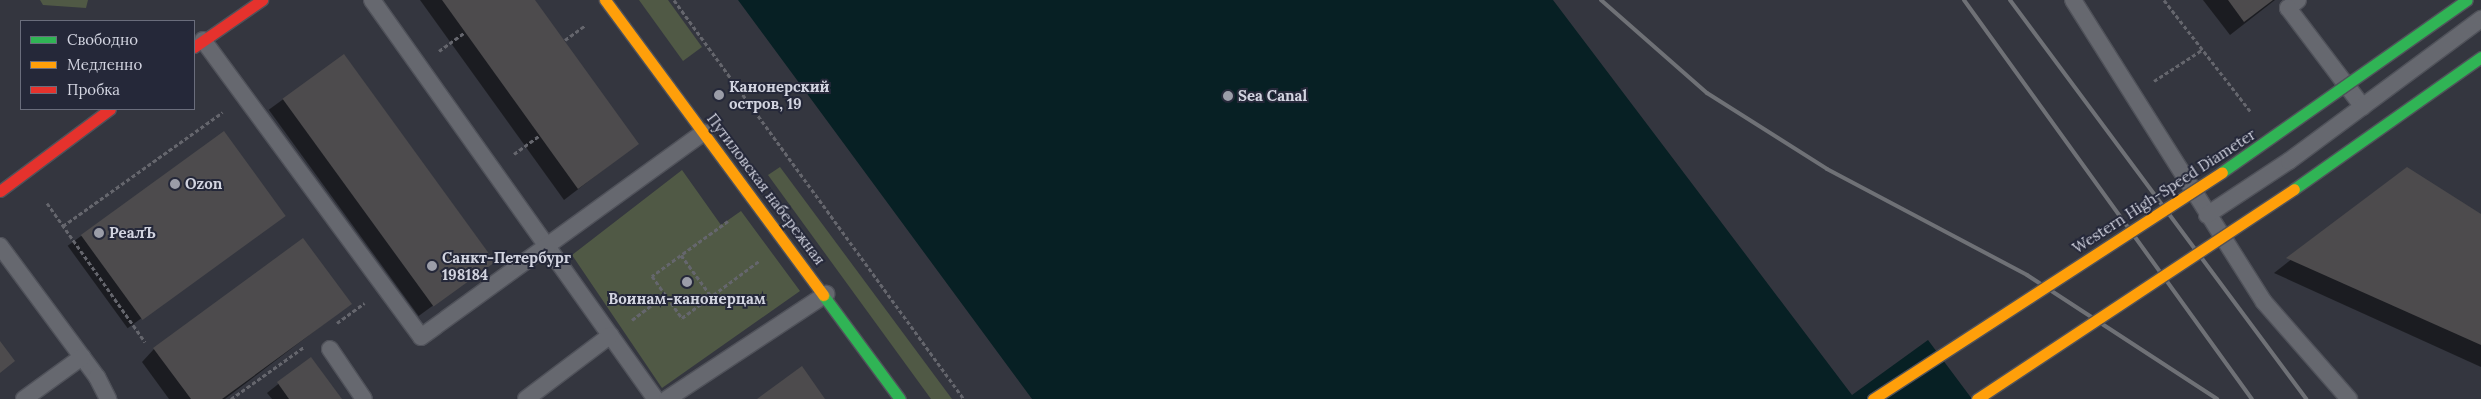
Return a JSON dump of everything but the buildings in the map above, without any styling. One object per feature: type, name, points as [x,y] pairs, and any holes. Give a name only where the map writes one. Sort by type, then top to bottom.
[{"type":"main road","points":[[198,43],[262,0]]},
{"type":"main road","name":"Путиловская набережная","points":[[605,0],[826,294],[900,399]]},
{"type":"main road","name":"Western High-Speed Diameter","points":[[1872,399],[2246,156],[2467,0]]},
{"type":"main road","points":[[1977,399],[2282,198],[2481,57]]},
{"type":"main road","points":[[0,191],[109,110]]},
{"type":"lane","points":[[372,0],[656,399]]},
{"type":"lane","points":[[2073,0],[2136,94],[2207,215],[2264,302],[2349,399]]},
{"type":"lane","points":[[2298,0],[2288,8],[2363,107]]},
{"type":"lane","points":[[2207,215],[2363,107],[2481,19]]},
{"type":"lane","points":[[198,43],[245,96],[421,337],[704,132]]},
{"type":"lane","points":[[0,246],[82,357],[108,399]]},
{"type":"lane","points":[[667,399],[826,294]]},
{"type":"lane","points":[[526,399],[611,335]]},
{"type":"lane","points":[[330,349],[364,399]]},
{"type":"lane","points":[[24,399],[82,357]]},
{"type":"path","points":[[674,0],[964,399]]},
{"type":"path","points":[[2164,0],[2254,117]]},
{"type":"path","points":[[431,57],[465,32]]},
{"type":"path","points":[[63,226],[245,96]]},
{"type":"path","points":[[512,156],[540,135]]},
{"type":"path","points":[[46,203],[145,342]]},
{"type":"path","points":[[732,218],[652,276],[665,295],[682,318],[762,260]]},
{"type":"path","points":[[682,255],[711,296]]},
{"type":"path","points":[[611,335],[665,295]]},
{"type":"shaded area","points":[[40,0],[88,0],[86,8],[43,5]]},
{"type":"shaded area","points":[[639,0],[668,0],[702,47],[683,61]]},
{"type":"shaded area","name":"Sea Canal","points":[[738,0],[1553,0],[1852,395],[1928,340],[1972,399],[1032,399]]},
{"type":"shaded area","points":[[780,167],[952,399],[931,399],[768,175]]},
{"type":"shaded area","points":[[682,170],[721,225],[741,211],[800,291],[662,388],[572,255]]},
{"type":"railway","points":[[1601,0],[1707,93],[1827,169],[2027,275],[2217,399]]},
{"type":"railway","points":[[1964,0],[2252,399]]},
{"type":"railway","points":[[2010,0],[2306,399]]},
{"type":"traffic: fast","points":[[2222,172],[2467,0]]},
{"type":"traffic: fast","points":[[2294,189],[2481,57]]},
{"type":"traffic: fast","points":[[823,295],[900,399]]},
{"type":"traffic: slow","points":[[605,0],[823,295]]},
{"type":"traffic: slow","points":[[1873,399],[2222,172]]},
{"type":"traffic: slow","points":[[1977,399],[2294,189]]},
{"type":"traffic: jam","points":[[195,46],[262,0]]},
{"type":"traffic: jam","points":[[0,191],[109,110]]},
{"type":"place","name":"Канонерский остров, 19","points":[[719,95]]},
{"type":"place","name":"Sea Canal","points":[[1228,96]]},
{"type":"place","name":"Ozon","points":[[175,184]]},
{"type":"place","name":"РеалЪ","points":[[99,233]]},
{"type":"place","name":"Санкт-Петербург 198184","points":[[432,266]]},
{"type":"place","name":"Воинам-канонерцам","points":[[687,282]]}]
